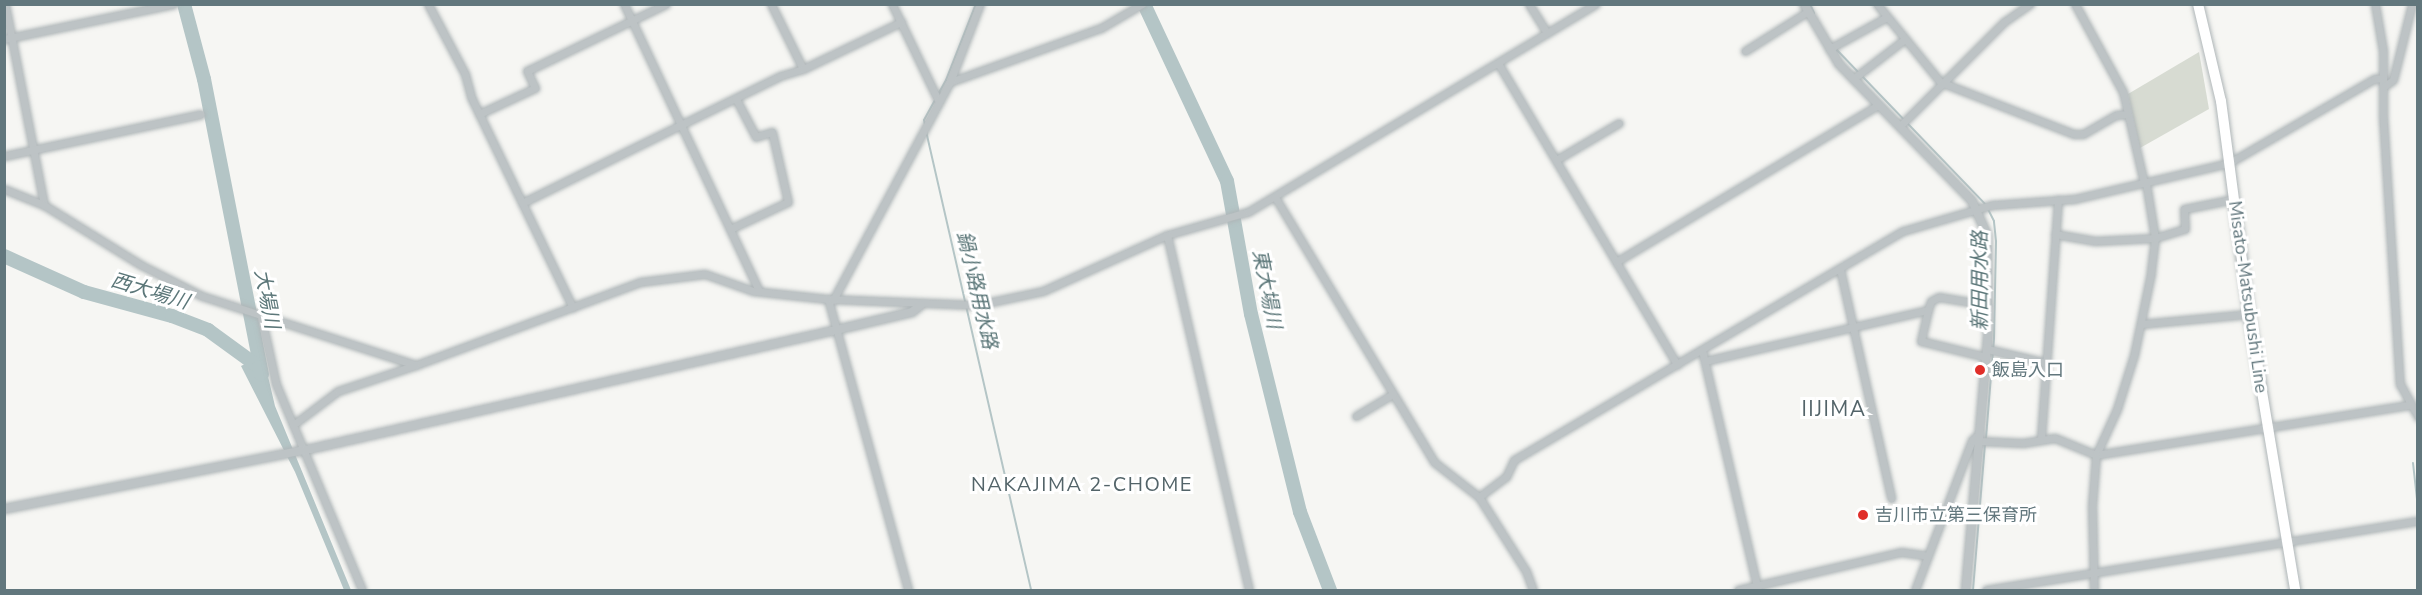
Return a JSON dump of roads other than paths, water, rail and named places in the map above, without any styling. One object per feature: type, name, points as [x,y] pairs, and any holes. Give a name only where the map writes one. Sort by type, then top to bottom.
[{"type":"main road","name":"Misato-Matsubushi Line","points":[[2198,4],[2214,69],[2249,314],[2295,591]]},
{"type":"street","points":[[5,4],[8,39],[44,205]]},
{"type":"street","points":[[8,39],[173,4]]},
{"type":"street","points":[[428,4],[465,74],[479,114],[573,308]]},
{"type":"street","points":[[624,4],[759,291]]},
{"type":"street","points":[[479,114],[535,88],[528,70],[666,4]]},
{"type":"street","points":[[771,4],[803,69]]},
{"type":"street","points":[[892,4],[939,102]]},
{"type":"street","points":[[908,591],[836,330],[830,300],[950,82],[980,4]]},
{"type":"street","points":[[1530,4],[1547,33]]},
{"type":"street","points":[[1575,4],[1580,13]]},
{"type":"street","points":[[293,425],[338,391],[416,365],[640,282],[705,274],[759,291],[830,300],[921,305],[977,305],[1042,291],[1167,235],[1242,214],[1275,197],[1595,4]]},
{"type":"street","points":[[1877,4],[1942,84],[2074,134],[2083,134],[2116,115],[2127,114]]},
{"type":"street","points":[[1903,123],[2004,22],[2030,4]]},
{"type":"street","points":[[2075,4],[2123,92],[2145,183],[2155,238],[2140,324],[2117,409],[2096,455],[2091,573],[2094,591]]},
{"type":"street","points":[[2375,4],[2384,51],[2383,87],[2400,384],[2408,405],[2418,417]]},
{"type":"street","points":[[2383,87],[2393,80],[2412,4]]},
{"type":"street","points":[[950,82],[1101,28],[1141,5]]},
{"type":"street","points":[[1745,51],[1806,8],[1857,76],[1903,123],[1979,208],[1988,244],[1990,351],[1966,591]]},
{"type":"street","points":[[1833,47],[1887,17]]},
{"type":"street","points":[[522,203],[681,127],[780,76],[803,69],[901,22]]},
{"type":"street","points":[[1857,76],[1905,39]]},
{"type":"street","points":[[1498,63],[1677,365]]},
{"type":"street","points":[[1479,496],[1506,477],[1514,460],[1903,231],[1992,205],[2058,200],[2229,163],[2374,79],[2383,78]]},
{"type":"street","points":[[730,229],[788,202],[772,132],[756,137],[736,99]]},
{"type":"street","points":[[1616,262],[1878,100]]},
{"type":"street","points":[[4,156],[201,114]]},
{"type":"street","points":[[1556,160],[1619,123]]},
{"type":"street","points":[[4,189],[44,205],[151,270],[244,312],[416,365]]},
{"type":"street","points":[[1275,197],[1434,462],[1479,496],[1526,571],[1533,591]]},
{"type":"street","points":[[2055,234],[2095,241],[2155,238],[2185,229],[2184,209],[2234,199]]},
{"type":"street","points":[[2041,438],[2058,200]]},
{"type":"street","points":[[1167,235],[1249,591]]},
{"type":"street","points":[[1840,269],[1855,327],[1891,498]]},
{"type":"street","points":[[1988,305],[1939,297],[1931,301],[1921,340],[2047,363]]},
{"type":"street","points":[[4,509],[304,450],[836,330],[912,312],[921,305]]},
{"type":"street","points":[[1706,362],[1928,310]]},
{"type":"street","points":[[2140,324],[2249,314]]},
{"type":"street","points":[[261,316],[276,384],[362,591]]},
{"type":"street","points":[[1702,350],[1758,588]]},
{"type":"street","points":[[1356,416],[1394,394]]},
{"type":"street","points":[[1915,591],[1972,440],[2023,443],[2041,438],[2061,440],[2096,455],[2408,405]]},
{"type":"street","points":[[1986,591],[2418,521]]},
{"type":"street","points":[[1738,591],[1901,552],[1928,556]]},
{"type":"street","points":[[2044,591],[2045,582]]},
{"type":"waterway","name":"大場川","points":[[184,4],[204,79],[262,374]]},
{"type":"waterway","name":"鍋小路用水路","points":[[925,125],[924,120],[946,80],[976,4]]},
{"type":"waterway","name":"東大場川","points":[[1144,4],[1227,181],[1251,314],[1300,512],[1330,590]]},
{"type":"waterway","name":"新田用水路","points":[[1810,4],[1814,13]]},
{"type":"waterway","name":"新田用水路","points":[[1835,48],[1985,204]]},
{"type":"waterway","name":"鍋小路用水路","points":[[926,131],[1031,590]]},
{"type":"waterway","name":"新田用水路","points":[[1986,438],[1994,338],[1996,241],[1994,221],[1988,209]]},
{"type":"waterway","name":"西大場川","points":[[4,256],[84,292],[172,316],[208,330],[259,367],[261,374]]},
{"type":"waterway","name":"新田用水路","points":[[1973,590],[1985,444]]},
{"type":"waterway","points":[[2413,463],[2418,508]]},
{"type":"place","name":"飯島入口","points":[[1980,370]]},
{"type":"place","name":"吉川市立第三保育所","points":[[1863,515]]},
{"type":"district","name":"IIJIMA","points":[[1834,409]]},
{"type":"district","name":"NAKAJIMA 2-CHOME","points":[[1082,484]]}]
